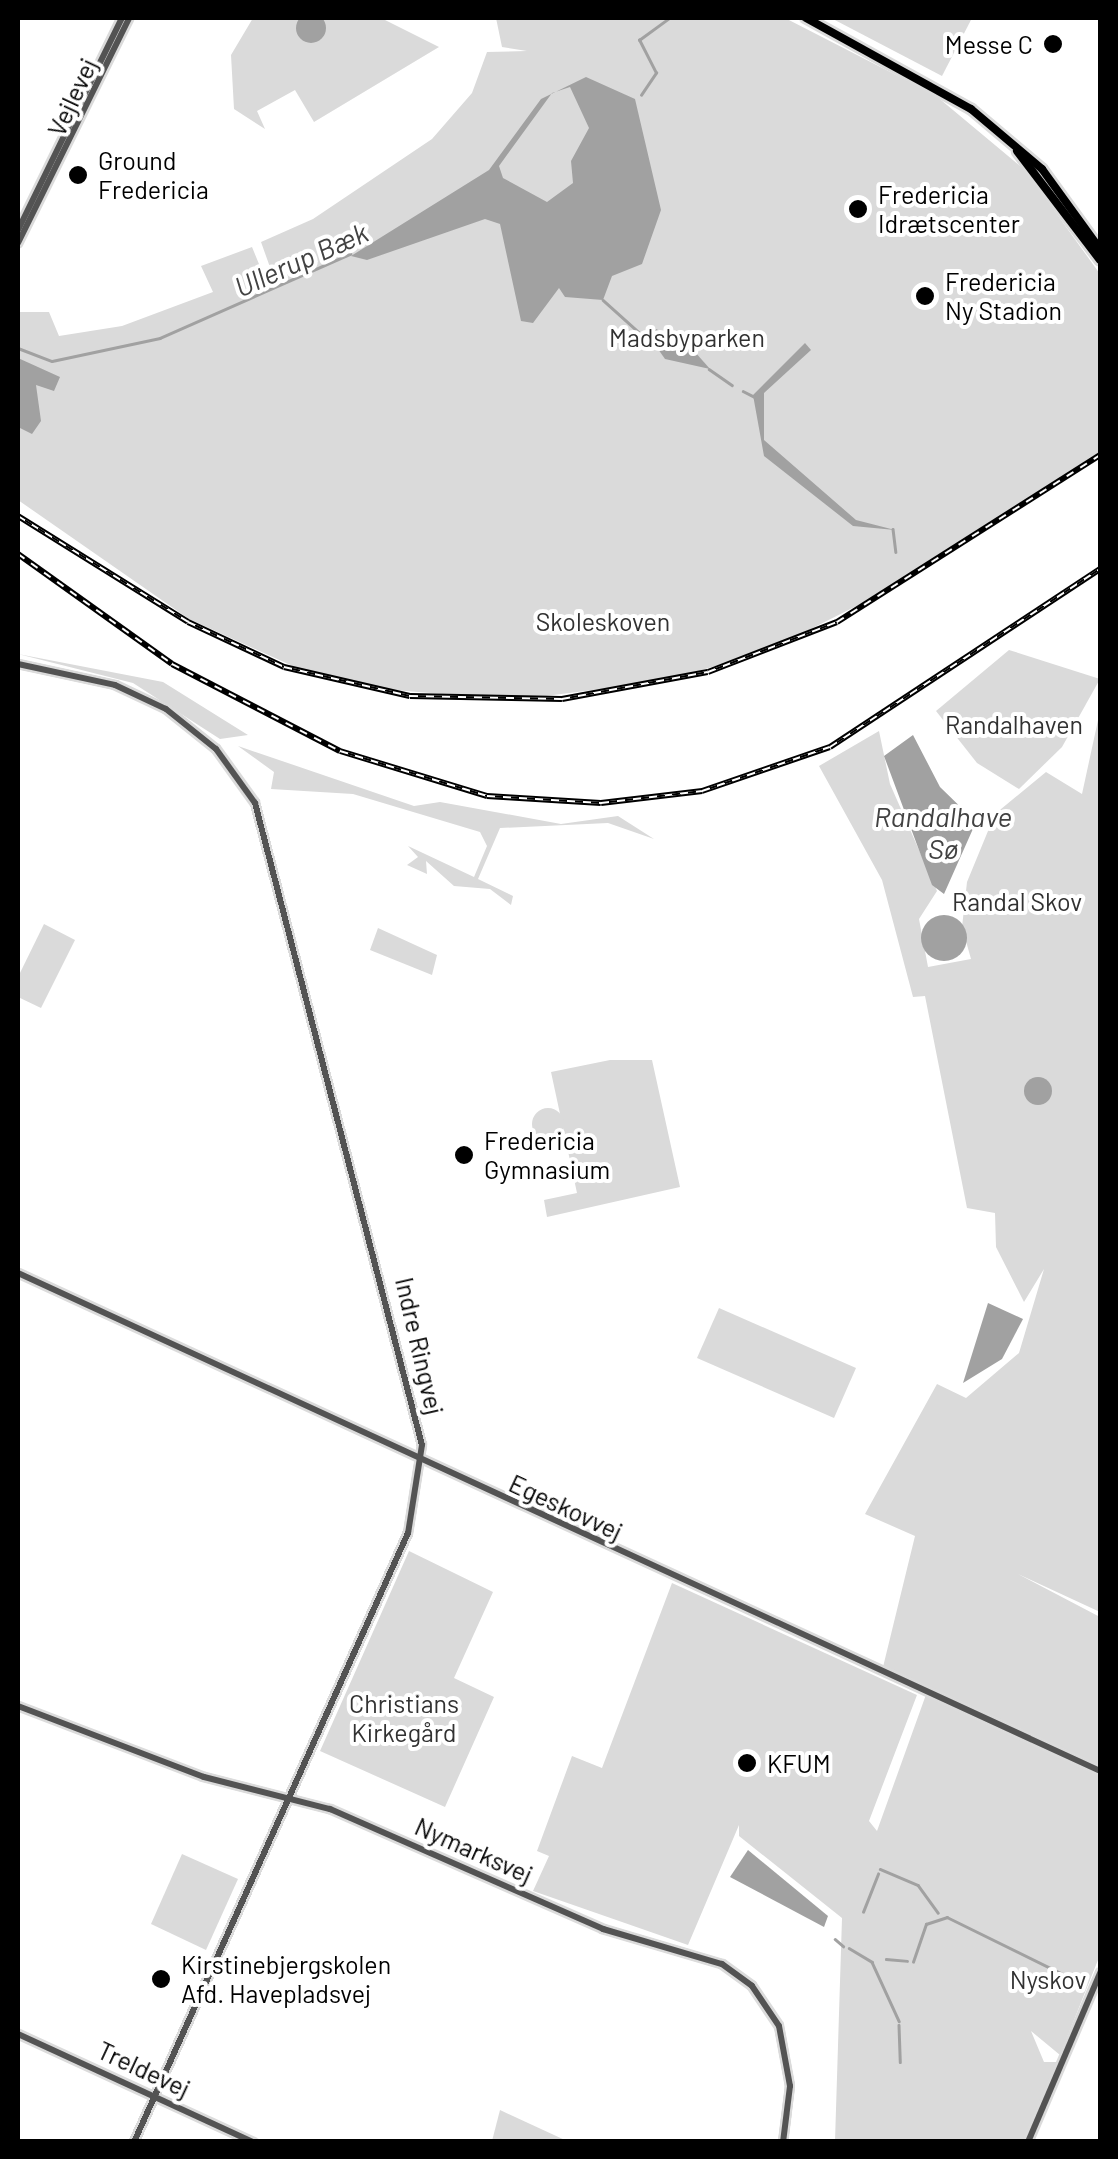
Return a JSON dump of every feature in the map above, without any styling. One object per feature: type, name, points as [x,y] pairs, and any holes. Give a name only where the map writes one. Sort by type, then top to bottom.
[{"type":"main road","points":[[806,18],[938,86],[1004,136],[1055,183],[1100,248]]},
{"type":"main road","points":[[1004,136],[1100,260]]},
{"type":"street","name":"Vejlevej","points":[[18,230],[125,18]]},
{"type":"street","name":"Vejlevej","points":[[18,243],[125,18]]},
{"type":"street","name":"Indre Ringvej","points":[[18,664],[115,684],[166,709],[216,749],[255,803],[368,1217],[422,1464],[408,1533],[134,2142]]},
{"type":"street","name":"Egeskovvej","points":[[18,1273],[422,1464],[1100,1771]]},
{"type":"street","name":"Nymarksvej","points":[[18,1706],[204,1777],[290,1798],[603,1928],[736,1972],[760,1995],[785,2044],[784,2142]]},
{"type":"street","points":[[1028,2142],[1100,1973]]},
{"type":"street","name":"Treldevej","points":[[18,2034],[253,2142]]},
{"type":"green space","points":[[253,18],[381,18],[439,47],[314,122],[295,90],[257,111],[265,129],[234,109],[231,55]]},
{"type":"green space","name":"Madsbyparken","points":[[496,18],[785,18],[935,95],[1025,170],[1100,274],[1100,453],[912,578],[767,651],[664,681],[514,700],[371,688],[297,668],[189,619],[18,500],[18,312],[49,312],[59,336],[122,326],[213,292],[201,266],[252,247],[268,286],[276,284],[261,242],[313,219],[432,139],[472,93],[487,52],[527,51],[502,47]]},
{"type":"green space","points":[[831,18],[972,18],[942,76]]},
{"type":"green space","name":"Randalhaven","points":[[1009,650],[1100,679],[1062,747],[1019,789],[977,763],[936,711]]},
{"type":"green space","points":[[18,654],[163,682],[248,735],[220,739],[133,683]]},
{"type":"green space","points":[[1100,711],[1100,1612],[1018,1574],[1100,1617],[1100,1955],[1060,2055],[1031,2031],[1044,2062],[1058,2062],[1024,2141],[835,2141],[842,1918],[739,1836],[739,1825],[688,1945],[533,1891],[549,1856],[537,1851],[572,1756],[602,1768],[672,1583],[917,1695],[869,1821],[877,1831],[928,1689],[883,1667],[915,1536],[865,1514],[937,1384],[966,1398],[1019,1353],[1044,1269],[1024,1302],[996,1247],[995,1213],[967,1208],[925,996],[913,997],[882,880],[819,766],[879,731],[890,784],[937,891],[919,919],[928,967],[971,959],[962,927],[967,882],[995,814],[1046,772],[1082,794]]},
{"type":"green space","points":[[238,746],[414,806],[440,802],[561,824],[618,816],[654,839],[608,823],[500,828],[478,879],[513,896],[511,905],[490,889],[454,886],[426,861],[427,874],[407,865],[418,857],[408,846],[474,877],[487,846],[480,832],[353,794],[271,789],[274,772]]},
{"type":"green space","points":[[44,924],[75,940],[41,1008],[18,997],[18,977]]},
{"type":"green space","points":[[378,928],[437,955],[432,975],[370,950]]},
{"type":"green space","points":[[610,1060],[652,1060],[680,1187],[547,1217],[544,1200],[577,1193],[551,1072]]},
{"type":"green space","points":[[548,1108],[559,1113],[564,1124],[559,1135],[548,1140],[537,1135],[532,1124],[537,1113]]},
{"type":"green space","points":[[719,1308],[856,1368],[834,1418],[697,1358]]},
{"type":"green space","name":"Christians Kirkegård","points":[[409,1551],[493,1592],[454,1678],[494,1697],[445,1807],[320,1751]]},
{"type":"green space","points":[[182,1854],[238,1879],[206,1950],[151,1924]]},
{"type":"green space","points":[[500,2110],[567,2141],[492,2141]]},
{"type":"water","points":[[311,13],[325,22],[326,28],[317,42],[311,43],[297,34],[296,28],[305,14]]},
{"type":"water","points":[[586,77],[635,99],[661,210],[642,264],[612,276],[603,300],[565,297],[559,288],[533,323],[521,321],[500,224],[485,219],[367,260],[351,256],[489,170],[541,99],[551,94],[499,166],[503,178],[547,202],[573,183],[571,161],[589,128],[570,87],[556,92]]},
{"type":"water","points":[[656,329],[688,344],[710,369],[665,359],[651,339]]},
{"type":"water","points":[[805,343],[811,350],[764,393],[764,440],[856,520],[895,530],[853,526],[764,456],[753,395]]},
{"type":"water","points":[[18,358],[60,377],[54,391],[36,385],[41,421],[32,434],[18,427]]},
{"type":"water","name":"Randalhave Sø","points":[[913,735],[940,787],[976,822],[944,894],[932,885],[884,756]]},
{"type":"water","points":[[944,915],[960,922],[967,938],[960,954],[944,961],[928,954],[921,938],[928,922]]},
{"type":"water","points":[[1038,1077],[1048,1081],[1052,1091],[1048,1101],[1038,1105],[1028,1101],[1024,1091],[1028,1081]]},
{"type":"water","points":[[988,1303],[1023,1319],[1002,1359],[963,1383]]},
{"type":"water","points":[[748,1850],[828,1916],[824,1927],[730,1877]]},
{"type":"waterway","name":"Ullerup Bæk","points":[[641,95],[656,73],[639,40],[669,18]]},
{"type":"waterway","name":"Ullerup Bæk","points":[[18,348],[52,361],[160,338],[350,254]]},
{"type":"waterway","points":[[603,300],[641,334]]},
{"type":"waterway","points":[[709,369],[732,385]]},
{"type":"waterway","points":[[743,391],[755,397]]},
{"type":"waterway","points":[[893,529],[896,552]]},
{"type":"waterway","points":[[880,1869],[918,1885],[938,1913]]},
{"type":"waterway","points":[[863,1912],[878,1874]]},
{"type":"waterway","points":[[913,1962],[926,1924],[947,1917],[1065,1975]]},
{"type":"waterway","points":[[835,1939],[843,1946]]},
{"type":"waterway","points":[[849,1948],[872,1962],[899,2021]]},
{"type":"waterway","points":[[886,1959],[907,1961]]},
{"type":"waterway","points":[[899,2025],[900,2062]]},
{"type":"railway","points":[[18,516],[188,622],[284,667],[410,696],[562,699],[708,672],[837,622],[1100,455]]},
{"type":"railway","points":[[18,554],[172,664],[340,751],[487,796],[601,803],[702,791],[830,747],[1100,569]]},
{"type":"place","name":"Messe C","points":[[1053,44]]},
{"type":"place","name":"Ground Fredericia","points":[[78,175]]},
{"type":"place","name":"Fredericia Idrætscenter","points":[[858,209]]},
{"type":"place","name":"Fredericia Ny Stadion","points":[[925,296]]},
{"type":"place","name":"Fredericia Gymnasium","points":[[464,1155]]},
{"type":"place","name":"KFUM","points":[[747,1763]]},
{"type":"place","name":"Kirstinebjergskolen Afd. Havepladsvej","points":[[161,1979]]},
{"type":"park label","name":"Skoleskoven","points":[[603,621]]},
{"type":"park label","name":"Randal Skov","points":[[1017,901]]},
{"type":"park label","name":"Nyskov","points":[[1048,1979]]}]
